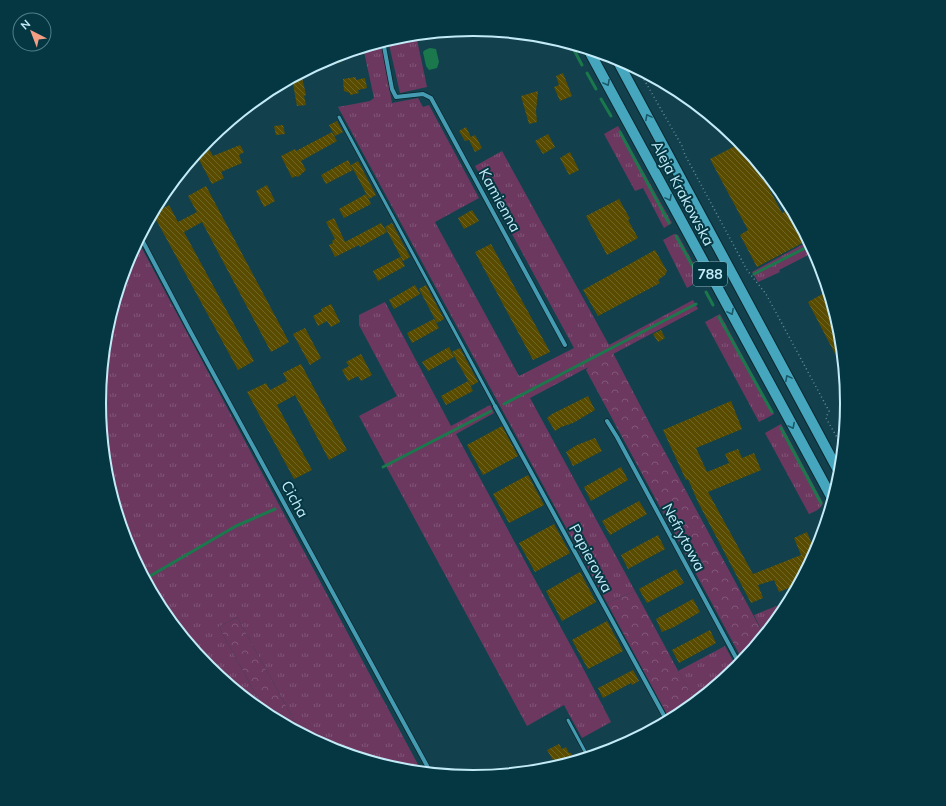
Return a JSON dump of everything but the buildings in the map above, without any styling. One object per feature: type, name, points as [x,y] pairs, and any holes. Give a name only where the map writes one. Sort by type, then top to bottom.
[{"type":"main road","name":"Aleja Krakowska","points":[[591,55],[828,493]]},
{"type":"main road","name":"Aleja Krakowska","points":[[621,68],[835,464]]},
{"type":"street","name":"Kamienna","points":[[384,47],[392,89],[396,97],[423,94],[431,98],[565,345]]},
{"type":"street","name":"Cicha","points":[[143,242],[189,330],[427,767]]},
{"type":"street","name":"Papierowa","points":[[495,406],[664,716]]},
{"type":"street","name":"Nefrytowa","points":[[607,421],[737,659]]},
{"type":"lane","points":[[339,117],[495,406]]},
{"type":"lane","points":[[568,720],[586,752]]},
{"type":"path","points":[[643,78],[682,146],[685,155],[747,270],[766,294],[829,411],[826,418],[838,439]]},
{"type":"green space","points":[[417,40],[427,87],[400,93],[389,46]]},
{"type":"green space","points":[[382,48],[392,103],[418,98],[423,107],[429,105],[479,198],[435,222],[519,376],[574,348],[475,166],[502,151],[609,345],[693,300],[698,309],[530,398],[635,591],[607,603],[338,107],[370,101],[374,98],[364,53]]},
{"type":"green space","points":[[618,126],[672,223],[664,228],[643,188],[635,191],[604,134]]},
{"type":"green space","points":[[674,234],[678,235],[702,279],[687,288],[663,240]]},
{"type":"green space","points":[[803,244],[808,255],[779,270],[780,272],[758,282],[752,272]]},
{"type":"green space","points":[[141,247],[419,766],[355,751],[296,725],[237,617],[219,627],[259,701],[213,663],[168,607],[155,586],[134,543],[125,521],[113,475],[109,451],[106,403],[109,355],[113,331],[125,285]]},
{"type":"green space","points":[[385,302],[451,426],[490,405],[494,413],[456,434],[611,722],[582,738],[564,705],[527,726],[359,416],[397,396],[359,325],[359,315]]},
{"type":"green space","points":[[720,314],[774,414],[759,422],[705,322]]},
{"type":"green space","points":[[613,353],[761,630],[740,655],[586,370],[588,367]]},
{"type":"green space","points":[[781,424],[823,503],[819,509],[809,514],[765,433]]},
{"type":"green space","points":[[635,591],[692,697],[667,714],[607,603]]},
{"type":"green space","points":[[779,605],[761,629],[754,615]]},
{"type":"green space","points":[[237,617],[296,725],[259,701],[219,627]]},
{"type":"green space","points":[[725,646],[734,662],[692,697],[678,671]]},
{"type":"shaded area","points":[[430,48],[436,49],[439,62],[437,68],[429,70],[426,66],[423,52]]},
{"type":"waterway","points":[[574,51],[582,65]]},
{"type":"waterway","points":[[587,73],[596,89]]},
{"type":"waterway","points":[[601,99],[611,116]]},
{"type":"waterway","points":[[620,132],[669,223]]},
{"type":"waterway","points":[[676,236],[698,276]]},
{"type":"waterway","points":[[754,274],[805,248]]},
{"type":"waterway","points":[[706,292],[713,305]]},
{"type":"waterway","points":[[504,404],[696,304]]},
{"type":"waterway","points":[[719,317],[772,412]]},
{"type":"waterway","points":[[383,467],[491,411]]},
{"type":"waterway","points":[[781,428],[821,503]]},
{"type":"waterway","points":[[150,576],[236,526],[275,509]]}]
